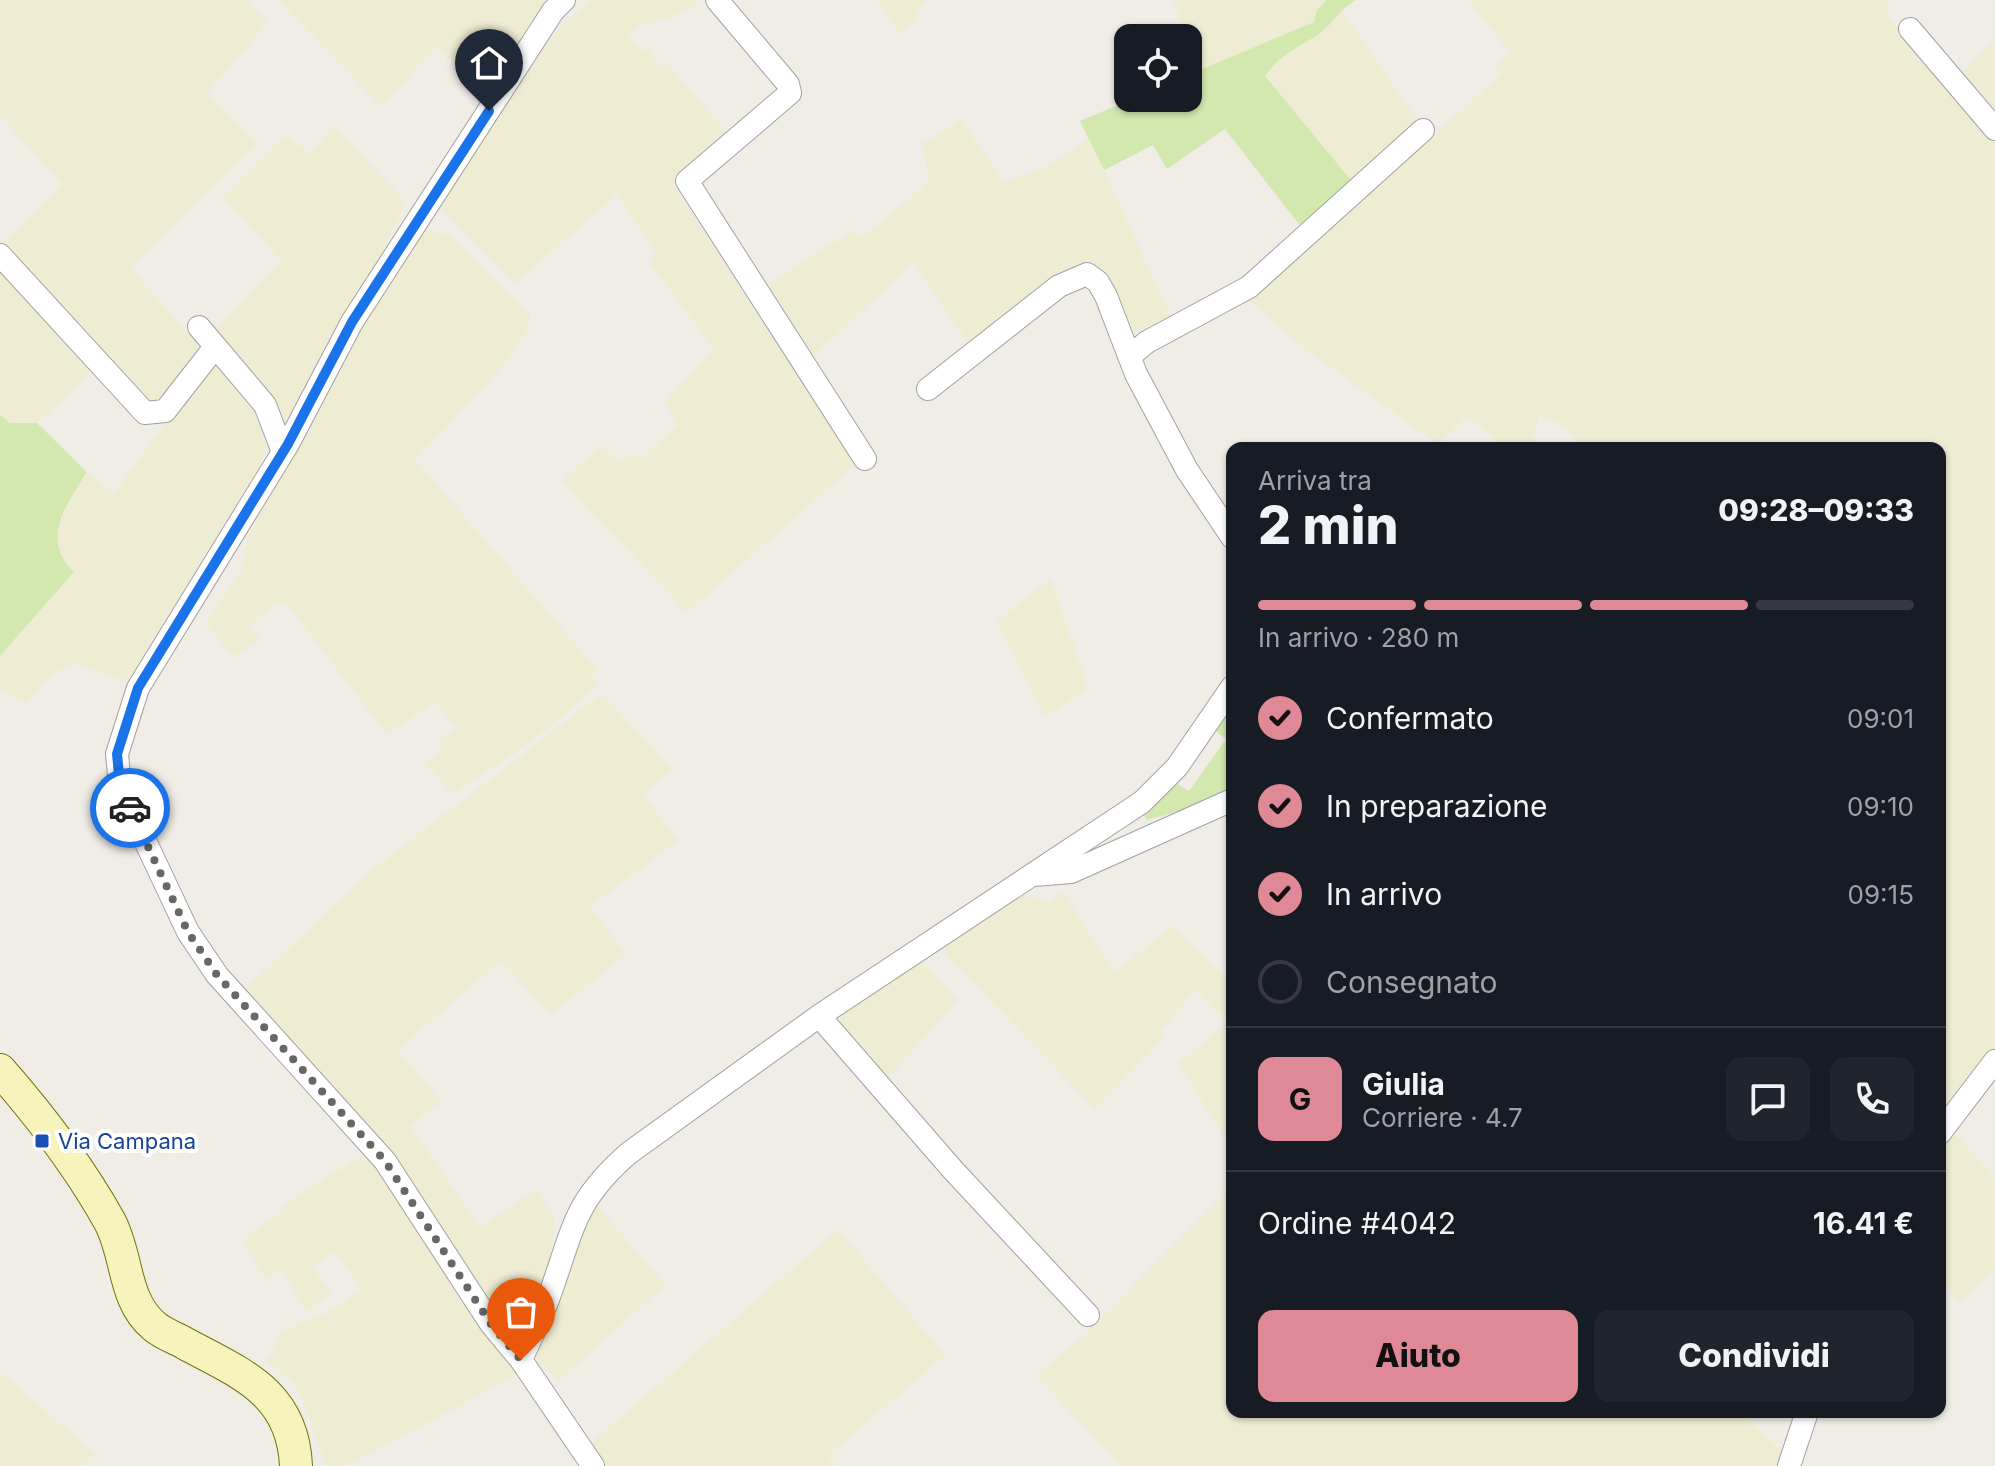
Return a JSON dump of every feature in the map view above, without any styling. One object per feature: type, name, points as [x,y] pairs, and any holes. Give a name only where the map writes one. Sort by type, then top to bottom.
[{"type":"main road","points":[[0,1070],[59,1138],[112,1225],[137,1307],[156,1327],[253,1380],[277,1403],[295,1449],[296,1466]]},
{"type":"street","points":[[580,0],[568,10],[558,6],[352,322],[283,452],[138,688],[119,742],[119,775],[132,813],[188,932],[217,975],[385,1161],[491,1324],[521,1360],[593,1466]]},
{"type":"street","points":[[717,0],[788,84],[790,93],[687,181],[865,459]]},
{"type":"street","points":[[1910,29],[1995,129]]},
{"type":"street","points":[[1130,356],[1147,342],[1249,287],[1423,130]]},
{"type":"street","points":[[0,255],[145,413],[165,411],[215,347]]},
{"type":"street","points":[[928,389],[1059,286],[1087,274],[1098,282],[1106,296],[1136,374],[1187,470],[1226,528]]},
{"type":"street","points":[[199,327],[265,405],[283,452]]},
{"type":"street","points":[[521,1360],[550,1294],[576,1214],[601,1177],[663,1128],[819,1016],[1142,802],[1177,767],[1226,696]]},
{"type":"street","points":[[1029,875],[1071,872],[1226,803]]},
{"type":"street","points":[[819,1016],[953,1170],[1088,1315]]},
{"type":"street","points":[[1946,1125],[1995,1061]]},
{"type":"street","points":[[1789,1466],[1805,1418]]},
{"type":"shaded area","points":[[0,0],[244,0],[268,22],[207,93],[257,143],[130,267],[198,346],[168,399],[144,400],[0,246],[62,184],[0,115]]},
{"type":"shaded area","points":[[278,0],[547,0],[485,92],[437,46],[381,106]]},
{"type":"shaded area","points":[[591,0],[700,0],[694,7],[662,20],[659,18],[647,26],[643,22],[628,36],[641,51],[646,48],[662,67],[667,63],[730,137],[672,184],[856,464],[687,612],[562,481],[602,445],[618,463],[632,452],[640,460],[677,426],[666,402],[714,349],[650,263],[656,252],[617,194],[515,283],[438,206],[540,51],[560,27]]},
{"type":"shaded area","points":[[878,0],[927,0],[915,12],[917,20],[899,33]]},
{"type":"shaded area","points":[[1173,0],[1327,0],[1317,10],[1315,21],[1202,70],[1202,24],[1182,24]]},
{"type":"shaded area","points":[[1469,0],[1889,0],[1887,15],[1995,139],[1995,1053],[1948,1110],[1946,442],[1578,442],[1569,434],[1568,427],[1539,416],[1533,442],[1498,442],[1467,416],[1440,442],[1435,442],[1307,350],[1247,299],[1412,148],[1418,150],[1501,74],[1495,67],[1510,53]]},
{"type":"shaded area","points":[[1340,9],[1419,122],[1354,184],[1265,76],[1272,64],[1322,32]]},
{"type":"shaded area","points":[[1995,40],[1995,120],[1960,73]]},
{"type":"shaded area","points":[[961,120],[1004,183],[1054,163],[1089,138],[1170,315],[1137,333],[1114,304],[1091,260],[973,348],[913,263],[808,361],[761,289],[853,231],[859,238],[881,223],[929,181],[922,144]]},
{"type":"shaded area","points":[[333,126],[405,201],[390,238],[289,419],[283,417],[211,334],[282,261],[223,197],[285,136],[311,154]]},
{"type":"shaded area","points":[[427,229],[451,237],[531,315],[525,333],[506,362],[415,460],[598,670],[591,676],[598,686],[531,741],[452,794],[425,762],[442,750],[437,742],[457,727],[434,702],[387,734],[286,603],[275,603],[249,626],[260,639],[234,656],[206,624],[242,569],[248,536],[363,318],[418,232]]},
{"type":"shaded area","points":[[0,264],[96,368],[37,423],[10,423],[0,415]]},
{"type":"shaded area","points":[[215,365],[254,410],[266,446],[261,464],[127,682],[77,663],[57,670],[26,703],[0,688],[0,656],[74,573],[61,560],[56,536],[70,498],[87,472],[114,494],[208,366]]},
{"type":"shaded area","points":[[1051,579],[1088,688],[1045,716],[997,621]]},
{"type":"shaded area","points":[[602,694],[672,769],[642,793],[678,841],[590,906],[626,955],[550,1014],[501,960],[397,1050],[441,1101],[410,1126],[480,1228],[536,1190],[555,1218],[549,1266],[534,1310],[525,1327],[513,1335],[243,991],[376,867]]},
{"type":"shaded area","points":[[1063,892],[1115,973],[1172,926],[1226,979],[1226,1020],[1195,990],[1159,1032],[1165,1037],[1095,1109],[945,953],[949,943],[1024,896],[1049,903]]},
{"type":"shaded area","points":[[918,959],[958,1000],[883,1083],[831,1021]]},
{"type":"shaded area","points":[[1226,1024],[1226,1140],[1179,1063]]},
{"type":"shaded area","points":[[1955,1134],[1995,1177],[1995,1269],[1959,1302],[1946,1288],[1946,1144]]},
{"type":"shaded area","points":[[367,1152],[518,1374],[346,1466],[326,1466],[304,1401],[291,1380],[264,1360],[272,1355],[280,1332],[330,1312],[363,1290],[334,1251],[311,1267],[332,1293],[306,1311],[282,1269],[266,1279],[244,1244],[248,1241],[246,1236],[281,1213],[284,1206]]},
{"type":"shaded area","points":[[1226,1193],[1226,1418],[1747,1418],[1785,1454],[1781,1466],[1122,1466],[1036,1375],[1086,1334]]},
{"type":"shaded area","points":[[595,1203],[665,1285],[558,1381],[532,1353]]},
{"type":"shaded area","points":[[838,1230],[945,1355],[827,1456],[835,1466],[607,1466],[591,1443]]},
{"type":"shaded area","points":[[0,1372],[95,1454],[80,1466],[0,1466]]},
{"type":"green space","points":[[1327,0],[1356,0],[1319,34],[1283,57],[1265,76],[1354,184],[1305,232],[1225,129],[1167,169],[1153,145],[1104,170],[1080,121],[1114,107],[1114,112],[1202,112],[1202,69],[1314,22],[1317,10]]},
{"type":"green space","points":[[0,415],[10,423],[37,423],[87,472],[65,510],[58,535],[64,560],[74,572],[0,656]]},
{"type":"green space","points":[[1226,715],[1226,739],[1216,731]]},
{"type":"green space","points":[[1226,739],[1226,792],[1208,803],[1147,820],[1142,813],[1175,783],[1189,791]]},
{"type":"way so far","points":[[130,808],[188,932],[217,975],[385,1161],[491,1324],[521,1360]]},
{"type":"place","name":"Via Campana","points":[[42,1141]]},
{"type":"route","points":[[130,808],[119,775],[117,754],[122,730],[138,688],[288,444],[352,322],[489,111]]}]
